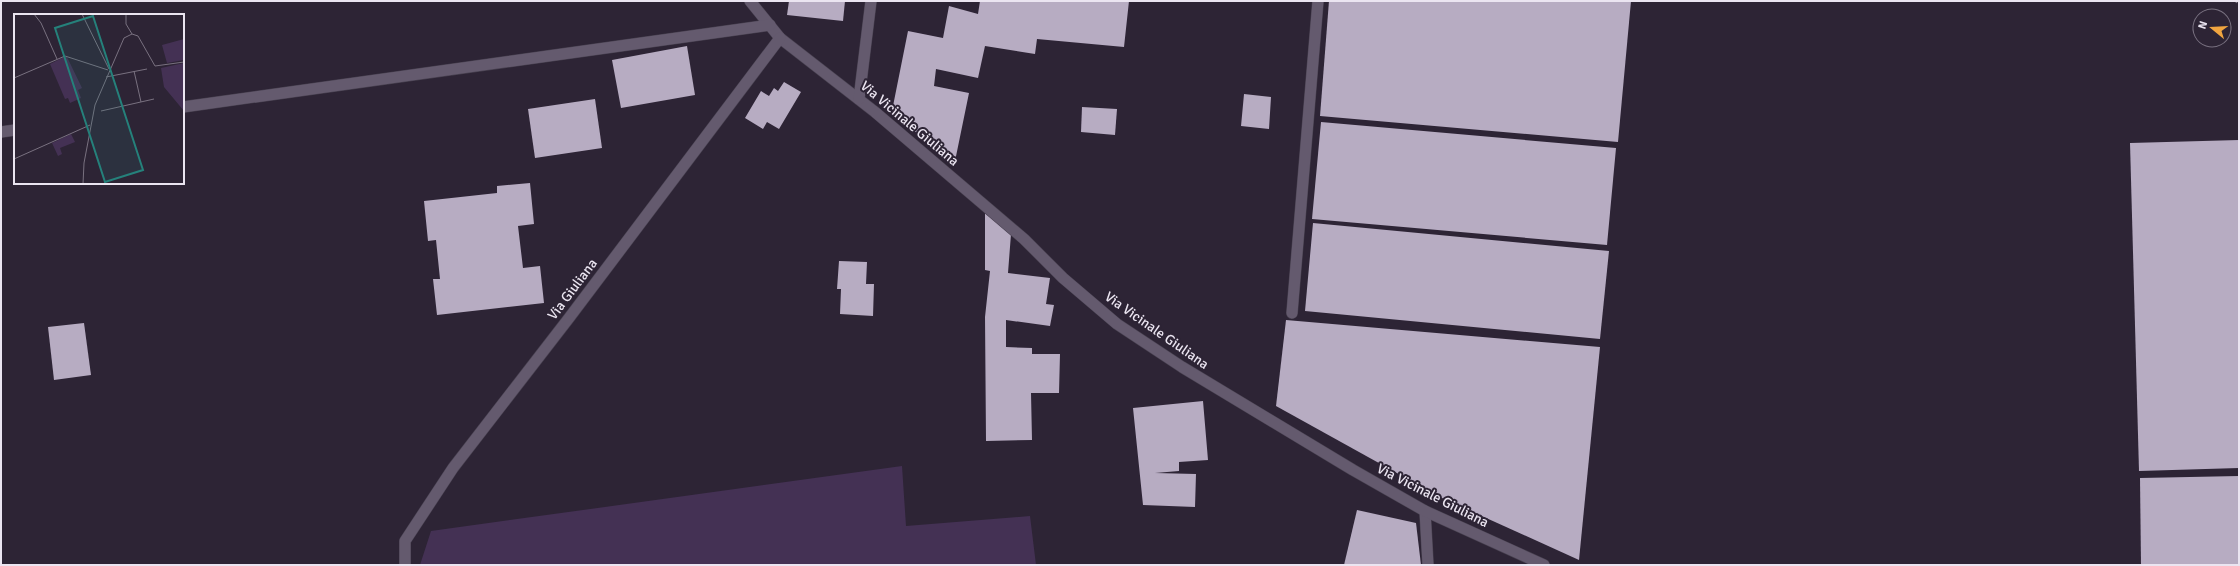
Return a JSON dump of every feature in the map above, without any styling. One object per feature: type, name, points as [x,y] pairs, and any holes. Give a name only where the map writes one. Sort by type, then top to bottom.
[{"type":"street","name":"Via Vicinale Giuliana","points":[[750,1],[780,38],[858,100],[1024,239],[1063,278],[1117,324],[1182,367],[1352,470],[1425,511],[1544,565]]},
{"type":"street","points":[[858,100],[871,1]]},
{"type":"street","points":[[1292,314],[1318,1]]},
{"type":"street","points":[[184,107],[770,25]]},
{"type":"street","name":"Via Giuliana","points":[[404,565],[405,541],[453,468],[569,318],[780,38]]},
{"type":"street","points":[[1,132],[14,130]]},
{"type":"street","points":[[1425,511],[1428,565]]},
{"type":"path","points":[[2236,1],[2239,4]]},
{"type":"shaded area","points":[[902,466],[906,526],[1030,516],[1036,565],[420,565],[431,531]]},
{"type":"building","points":[[789,1],[845,1],[843,21],[787,15]]},
{"type":"building","points":[[980,1],[1129,1],[1124,47],[1037,39],[1035,54],[985,46],[978,78],[936,69],[934,86],[969,93],[954,166],[892,111],[908,31],[943,38],[949,6],[978,14]]},
{"type":"building","points":[[1329,1],[1631,1],[1618,142],[1320,116]]},
{"type":"building","points":[[687,46],[695,95],[621,108],[612,60]]},
{"type":"building","points":[[784,82],[801,92],[779,129],[767,122],[763,129],[745,118],[761,91],[769,96],[774,88],[778,91]]},
{"type":"building","points":[[1244,94],[1271,97],[1269,129],[1241,126]]},
{"type":"building","points":[[595,99],[602,148],[535,158],[528,109]]},
{"type":"building","points":[[1082,107],[1117,109],[1115,135],[1081,132]]},
{"type":"building","points":[[1321,122],[1616,148],[1607,245],[1312,219]]},
{"type":"building","points":[[2239,140],[2239,468],[2139,471],[2130,143]]},
{"type":"building","points":[[530,183],[534,224],[518,226],[523,268],[540,266],[544,303],[437,315],[433,279],[440,279],[436,240],[428,241],[424,201],[497,193],[497,186]]},
{"type":"building","points":[[985,213],[1011,234],[1008,273],[1050,278],[1046,304],[1054,305],[1050,326],[1006,320],[1006,347],[1032,348],[1032,354],[1060,354],[1059,393],[1031,393],[1032,440],[986,441],[985,317],[990,271],[985,270]]},
{"type":"building","points":[[1313,223],[1609,251],[1600,339],[1305,311]]},
{"type":"building","points":[[839,261],[867,262],[866,284],[874,284],[873,316],[840,314],[841,289],[837,289]]},
{"type":"building","points":[[1286,320],[1600,347],[1579,560],[1442,498],[1276,406]]},
{"type":"building","points":[[84,323],[91,375],[54,380],[48,327]]},
{"type":"building","points":[[1203,401],[1208,460],[1179,462],[1179,471],[1155,473],[1196,474],[1195,507],[1143,505],[1133,408]]},
{"type":"building","points":[[2239,476],[2239,565],[2141,565],[2140,478]]},
{"type":"building","points":[[1357,510],[1416,523],[1421,565],[1344,565]]}]
